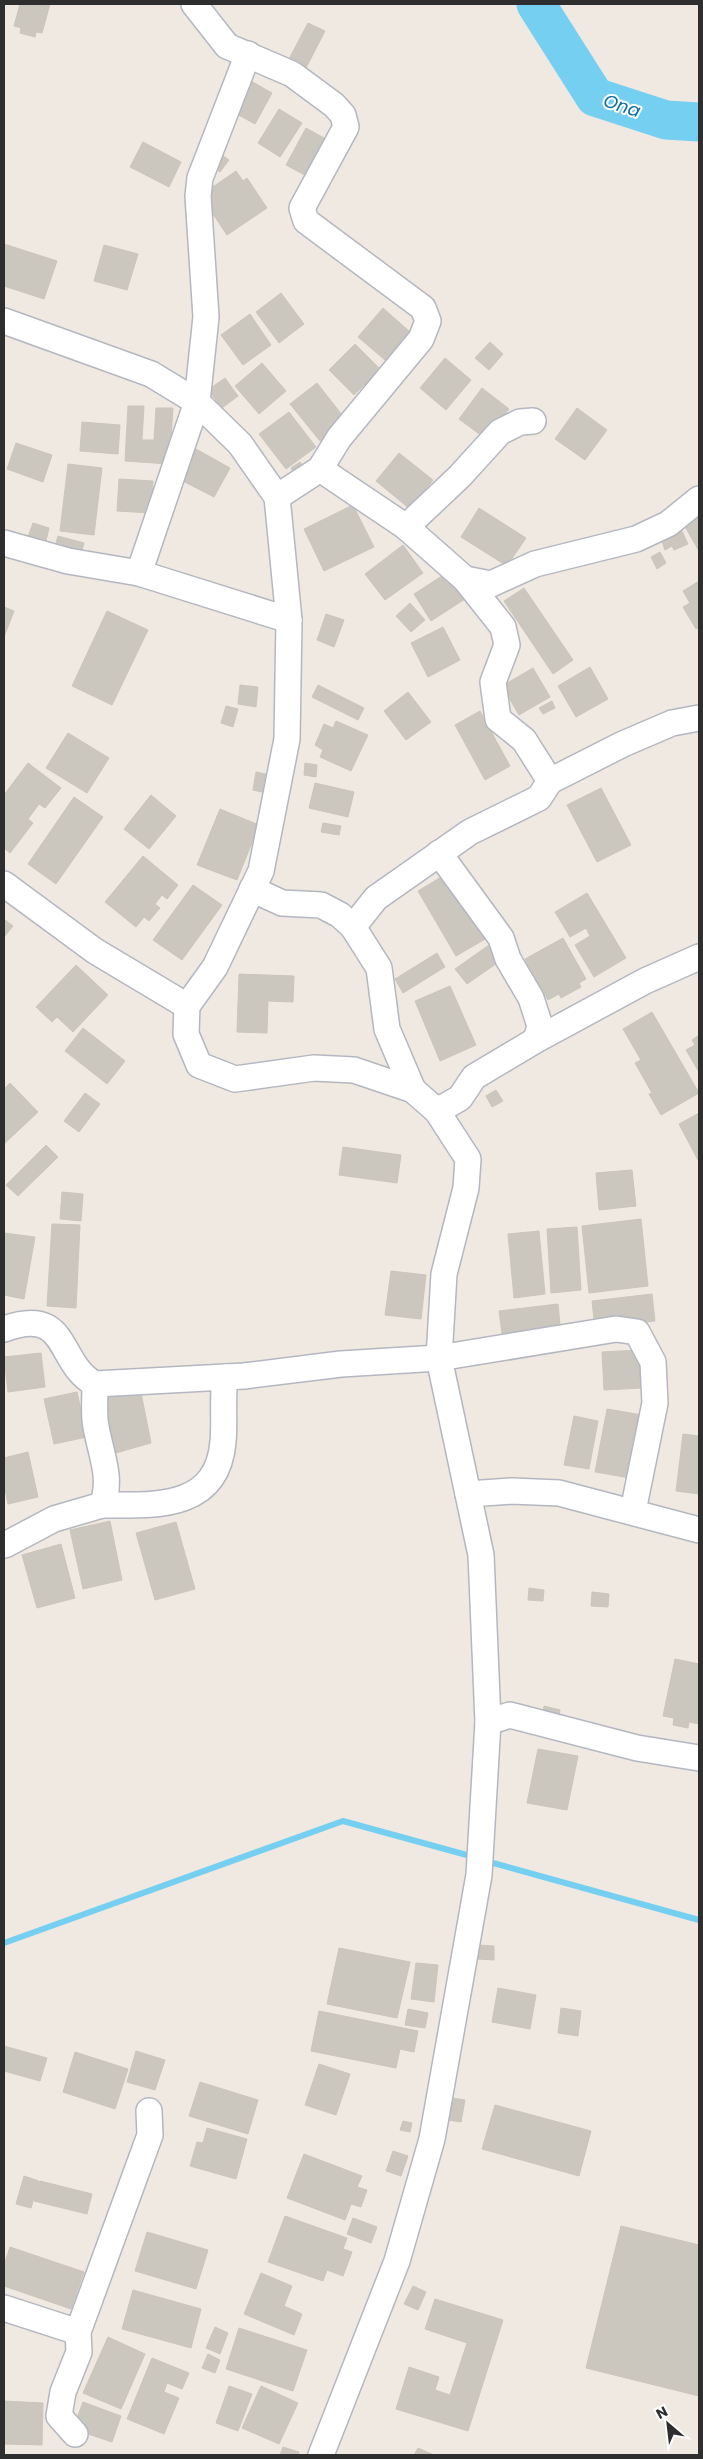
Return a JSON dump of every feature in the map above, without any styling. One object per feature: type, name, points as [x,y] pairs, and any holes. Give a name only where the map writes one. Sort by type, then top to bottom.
[{"type":"street","points":[[194,4],[227,46],[292,74],[334,105],[342,115],[346,127],[302,208],[306,221],[423,308],[428,321],[421,339],[339,438],[320,469],[277,497]]},
{"type":"street","points":[[139,573],[197,402],[206,317],[198,196],[200,178],[248,54]]},
{"type":"street","points":[[4,321],[151,374],[197,402],[240,444],[277,497],[289,620],[287,739],[261,871],[215,967],[187,1006],[186,1034],[199,1065],[235,1079],[314,1068],[354,1070],[413,1090],[436,1111],[468,1159],[466,1188],[444,1274],[439,1358],[481,1555],[488,1722],[479,1849],[479,1875],[432,2139],[397,2261],[320,2455]]},
{"type":"street","points":[[406,527],[460,476],[500,432],[520,422],[533,421]]},
{"type":"street","points":[[320,469],[406,527],[465,579],[503,628],[507,645],[492,682],[498,719],[524,740],[550,781]]},
{"type":"street","points":[[465,579],[491,584],[535,564],[636,539],[668,524],[699,499]]},
{"type":"street","points":[[4,543],[68,561],[139,573],[289,620]]},
{"type":"street","points":[[352,927],[376,898],[470,832],[539,798],[550,781],[623,744],[672,723],[699,718]]},
{"type":"street","points":[[438,853],[500,938],[508,959],[532,998],[540,1026],[536,1040]]},
{"type":"street","points":[[4,884],[96,951],[187,1006]]},
{"type":"street","points":[[252,889],[282,904],[321,905],[340,915],[352,927],[379,968],[387,1029],[413,1090]]},
{"type":"street","points":[[436,1111],[460,1098],[474,1077],[536,1040],[646,980],[699,957]]},
{"type":"street","points":[[4,1329],[23,1322],[49,1328],[61,1339],[76,1369],[86,1379],[95,1384],[225,1377],[341,1364],[439,1358],[616,1329],[637,1332],[653,1362],[654,1403],[633,1511]]},
{"type":"street","points":[[5,1545],[54,1519],[102,1505],[153,1505],[178,1502],[204,1486],[219,1464],[223,1442],[222,1396],[225,1377]]},
{"type":"street","points":[[95,1384],[95,1420],[106,1475],[106,1494],[102,1505]]},
{"type":"street","points":[[461,1462],[512,1491]]},
{"type":"street","points":[[470,1502],[512,1491],[559,1493],[633,1511],[699,1530]]},
{"type":"street","points":[[488,1722],[510,1715],[637,1748],[699,1758]]},
{"type":"street","points":[[75,2434],[59,2416],[63,2392],[79,2352],[78,2332],[150,2134],[149,2111]]},
{"type":"street","points":[[4,2308],[78,2332]]},
{"type":"building","points":[[20,4],[50,4],[42,33],[36,32],[35,37],[20,33],[21,28],[14,26]]},
{"type":"building","points":[[308,23],[325,31],[306,68],[289,59]]},
{"type":"building","points":[[251,81],[272,93],[255,124],[233,112]]},
{"type":"building","points":[[279,109],[302,123],[280,157],[258,143]]},
{"type":"building","points":[[306,128],[333,143],[314,180],[286,165]]},
{"type":"building","points":[[143,142],[181,162],[169,187],[130,167]]},
{"type":"building","points":[[219,153],[229,160],[220,172],[210,165]]},
{"type":"building","points":[[236,171],[243,181],[247,178],[267,208],[227,235],[207,205],[204,193]]},
{"type":"building","points":[[4,244],[57,261],[44,299],[4,286]]},
{"type":"building","points":[[104,245],[138,254],[127,290],[94,281]]},
{"type":"building","points":[[281,293],[304,324],[279,343],[256,312]]},
{"type":"building","points":[[383,308],[410,332],[385,360],[358,337]]},
{"type":"building","points":[[250,314],[271,345],[243,365],[221,335]]},
{"type":"building","points":[[490,342],[503,354],[489,370],[475,358]]},
{"type":"building","points":[[355,344],[380,369],[354,395],[329,370]]},
{"type":"building","points":[[445,358],[471,380],[446,410],[420,388]]},
{"type":"building","points":[[262,363],[286,391],[259,414],[235,386]]},
{"type":"building","points":[[225,378],[238,396],[222,408],[208,390]]},
{"type":"building","points":[[317,383],[346,420],[320,441],[290,404]]},
{"type":"building","points":[[482,388],[509,409],[486,439],[459,419]]},
{"type":"building","points":[[128,406],[144,406],[142,440],[154,440],[156,408],[173,408],[169,464],[125,461]]},
{"type":"building","points":[[577,408],[607,430],[585,460],[555,439]]},
{"type":"building","points":[[289,412],[316,447],[286,469],[259,434]]},
{"type":"building","points":[[82,422],[120,425],[118,454],[80,451]]},
{"type":"building","points":[[16,443],[52,455],[43,482],[7,469]]},
{"type":"building","points":[[196,449],[230,468],[214,497],[179,479],[185,452],[192,456]]},
{"type":"building","points":[[399,453],[433,480],[410,509],[376,481]]},
{"type":"building","points":[[300,462],[305,469],[295,475],[291,468]]},
{"type":"building","points":[[68,464],[102,468],[94,535],[60,531]]},
{"type":"building","points":[[119,479],[153,481],[151,513],[117,511]]},
{"type":"building","points":[[353,505],[374,547],[324,571],[304,529]]},
{"type":"building","points":[[699,506],[699,551],[680,518]]},
{"type":"building","points":[[479,508],[526,538],[507,566],[461,537]]},
{"type":"building","points":[[33,523],[49,528],[45,545],[27,540]]},
{"type":"building","points":[[682,531],[688,544],[674,550],[672,546],[665,550],[662,541]]},
{"type":"building","points":[[58,536],[84,543],[80,557],[54,550]]},
{"type":"building","points":[[403,545],[423,573],[385,600],[365,574]]},
{"type":"building","points":[[660,552],[666,563],[657,569],[651,557]]},
{"type":"building","points":[[448,572],[465,599],[431,621],[414,594]]},
{"type":"building","points":[[699,581],[699,627],[696,629],[683,607],[690,603],[683,591]]},
{"type":"building","points":[[524,588],[573,660],[553,674],[504,601]]},
{"type":"building","points":[[410,603],[425,620],[411,632],[396,616]]},
{"type":"building","points":[[4,607],[14,611],[4,637]]},
{"type":"building","points":[[107,611],[148,630],[112,705],[72,686]]},
{"type":"building","points":[[326,614],[344,620],[334,647],[317,640]]},
{"type":"building","points":[[443,627],[460,660],[428,677],[411,643]]},
{"type":"building","points":[[590,667],[608,699],[576,717],[558,686]]},
{"type":"building","points":[[533,668],[550,697],[519,715],[502,686]]},
{"type":"building","points":[[240,685],[258,687],[256,707],[238,704]]},
{"type":"building","points":[[318,685],[364,708],[358,720],[312,697]]},
{"type":"building","points":[[408,692],[431,722],[406,740],[384,711]]},
{"type":"building","points":[[552,701],[555,708],[543,714],[539,708]]},
{"type":"building","points":[[226,706],[238,709],[233,727],[221,723]]},
{"type":"building","points":[[480,711],[510,766],[485,780],[455,725]]},
{"type":"building","points":[[336,721],[368,735],[351,771],[320,757],[323,750],[315,745],[324,724],[333,728]]},
{"type":"building","points":[[68,733],[109,758],[87,793],[46,768]]},
{"type":"building","points":[[28,763],[61,788],[45,808],[39,804],[28,819],[33,823],[10,853],[4,848],[4,795]]},
{"type":"building","points":[[305,763],[317,765],[316,777],[304,775]]},
{"type":"building","points":[[256,772],[270,775],[266,793],[253,790]]},
{"type":"building","points":[[315,783],[354,792],[348,817],[309,808]]},
{"type":"building","points":[[601,788],[631,845],[597,862],[567,805]]},
{"type":"building","points":[[151,795],[176,816],[149,849],[124,829]]},
{"type":"building","points":[[74,797],[103,817],[56,884],[28,864]]},
{"type":"building","points":[[220,809],[259,825],[237,880],[197,865]]},
{"type":"building","points":[[323,823],[341,826],[339,835],[321,832]]},
{"type":"building","points":[[143,856],[178,885],[167,899],[162,895],[155,904],[160,908],[149,921],[144,917],[136,927],[105,902]]},
{"type":"building","points":[[448,873],[487,938],[456,956],[418,891]]},
{"type":"building","points":[[193,885],[222,905],[182,960],[153,940]]},
{"type":"building","points":[[587,893],[626,958],[594,977],[575,945],[590,936],[586,928],[570,937],[555,912]]},
{"type":"building","points":[[4,919],[13,926],[4,937]]},
{"type":"building","points":[[563,938],[586,979],[579,983],[581,987],[561,998],[559,994],[548,1000],[525,959]]},
{"type":"building","points":[[492,943],[503,959],[467,984],[455,969]]},
{"type":"building","points":[[437,953],[445,967],[403,993],[395,979]]},
{"type":"building","points":[[76,965],[108,995],[73,1032],[57,1017],[52,1022],[36,1007]]},
{"type":"building","points":[[239,974],[294,976],[293,1002],[268,1001],[267,1033],[237,1032]]},
{"type":"building","points":[[450,986],[476,1045],[440,1061],[415,1001]]},
{"type":"building","points":[[652,1012],[699,1093],[661,1115],[649,1094],[652,1093],[635,1063],[641,1060],[623,1029]]},
{"type":"building","points":[[83,1028],[125,1061],[107,1084],[65,1051]]},
{"type":"building","points":[[699,1035],[699,1072],[686,1050],[695,1045],[692,1040]]},
{"type":"building","points":[[10,1083],[38,1112],[4,1144],[4,1089]]},
{"type":"building","points":[[496,1090],[503,1101],[492,1107],[486,1096]]},
{"type":"building","points":[[85,1093],[100,1104],[79,1132],[64,1121]]},
{"type":"building","points":[[699,1113],[699,1162],[679,1124]]},
{"type":"building","points":[[46,1145],[58,1157],[18,1196],[6,1185]]},
{"type":"building","points":[[343,1147],[401,1155],[397,1183],[339,1175]]},
{"type":"building","points":[[632,1170],[636,1206],[599,1210],[596,1173]]},
{"type":"building","points":[[62,1192],[83,1194],[81,1221],[60,1219]]},
{"type":"building","points":[[641,1219],[648,1286],[589,1293],[582,1226]]},
{"type":"building","points":[[52,1224],[80,1225],[76,1308],[47,1306]]},
{"type":"building","points":[[577,1227],[581,1290],[551,1293],[547,1229]]},
{"type":"building","points":[[539,1231],[545,1294],[514,1298],[508,1234]]},
{"type":"building","points":[[4,1233],[35,1237],[24,1299],[4,1295]]},
{"type":"building","points":[[391,1271],[426,1275],[421,1319],[385,1315]]},
{"type":"building","points":[[652,1294],[655,1321],[595,1328],[592,1301]]},
{"type":"building","points":[[558,1304],[561,1335],[503,1341],[499,1311]]},
{"type":"building","points":[[639,1350],[641,1388],[604,1390],[602,1352]]},
{"type":"building","points":[[41,1353],[45,1387],[8,1392],[4,1357]]},
{"type":"building","points":[[140,1388],[151,1443],[112,1454],[105,1435],[107,1389]]},
{"type":"building","points":[[77,1392],[87,1437],[54,1444],[44,1399]]},
{"type":"building","points":[[607,1409],[642,1415],[630,1478],[595,1472]]},
{"type":"building","points":[[574,1416],[598,1421],[589,1469],[564,1465]]},
{"type":"building","points":[[683,1434],[699,1436],[699,1494],[676,1491]]},
{"type":"building","points":[[28,1452],[38,1497],[8,1504],[4,1484],[4,1458]]},
{"type":"building","points":[[110,1521],[122,1580],[83,1589],[70,1530]]},
{"type":"building","points":[[176,1522],[195,1589],[155,1600],[136,1533]]},
{"type":"building","points":[[61,1544],[75,1598],[37,1608],[22,1555]]},
{"type":"building","points":[[529,1588],[544,1590],[543,1601],[528,1600]]},
{"type":"building","points":[[592,1592],[609,1594],[608,1607],[591,1606]]},
{"type":"building","points":[[675,1659],[699,1664],[699,1724],[689,1722],[688,1728],[673,1725],[674,1718],[663,1716]]},
{"type":"building","points":[[544,1706],[560,1710],[558,1722],[541,1719]]},
{"type":"building","points":[[538,1749],[578,1756],[567,1810],[527,1803]]},
{"type":"building","points":[[478,1945],[494,1946],[494,1960],[478,1959]]},
{"type":"building","points":[[339,1948],[410,1962],[397,2018],[327,2004]]},
{"type":"building","points":[[416,1963],[438,1965],[434,2002],[411,1999]]},
{"type":"building","points":[[498,1988],[536,1995],[530,2029],[492,2022]]},
{"type":"building","points":[[561,2008],[581,2011],[578,2036],[558,2033]]},
{"type":"building","points":[[408,2009],[428,2013],[425,2028],[405,2025]]},
{"type":"building","points":[[319,2011],[418,2031],[414,2052],[400,2049],[396,2068],[311,2051]]},
{"type":"building","points":[[4,2046],[47,2058],[40,2081],[4,2071]]},
{"type":"building","points":[[136,2051],[165,2060],[155,2090],[127,2082]]},
{"type":"building","points":[[75,2052],[128,2069],[115,2109],[63,2092]]},
{"type":"building","points":[[319,2064],[350,2074],[336,2115],[305,2105]]},
{"type":"building","points":[[200,2082],[258,2100],[248,2134],[189,2116]]},
{"type":"building","points":[[452,2098],[465,2100],[461,2122],[448,2120]]},
{"type":"building","points":[[495,2105],[591,2131],[579,2176],[482,2149]]},
{"type":"building","points":[[403,2121],[412,2123],[410,2132],[400,2130]]},
{"type":"building","points":[[207,2128],[247,2139],[236,2179],[190,2166],[197,2142],[203,2143]]},
{"type":"building","points":[[393,2151],[408,2156],[401,2176],[386,2171]]},
{"type":"building","points":[[304,2154],[362,2176],[357,2187],[367,2190],[361,2207],[351,2204],[345,2220],[287,2198]]},
{"type":"building","points":[[24,2176],[39,2181],[31,2208],[16,2204]]},
{"type":"building","points":[[40,2181],[92,2194],[87,2214],[34,2201]]},
{"type":"building","points":[[285,2216],[347,2238],[343,2249],[352,2252],[343,2276],[327,2270],[323,2281],[268,2262]]},
{"type":"building","points":[[353,2218],[377,2227],[371,2243],[347,2234]]},
{"type":"building","points":[[621,2226],[699,2245],[699,2396],[586,2368]]},
{"type":"building","points":[[147,2232],[208,2250],[196,2289],[135,2271]]},
{"type":"building","points":[[10,2247],[84,2272],[71,2309],[4,2286],[4,2265]]},
{"type":"building","points":[[261,2273],[292,2286],[284,2306],[302,2314],[294,2335],[244,2314]]},
{"type":"building","points":[[413,2286],[426,2292],[418,2310],[404,2304]]},
{"type":"building","points":[[133,2290],[201,2309],[191,2348],[122,2329]]},
{"type":"building","points":[[435,2299],[503,2320],[468,2431],[396,2409],[409,2367],[439,2377],[435,2390],[450,2395],[467,2343],[425,2329]]},
{"type":"building","points":[[215,2327],[228,2333],[220,2354],[206,2348]]},
{"type":"building","points":[[239,2328],[307,2350],[293,2391],[226,2369]]},
{"type":"building","points":[[108,2337],[145,2354],[121,2409],[83,2393]]},
{"type":"building","points":[[208,2354],[220,2360],[215,2373],[202,2368]]},
{"type":"building","points":[[152,2358],[189,2373],[182,2389],[167,2383],[164,2392],[179,2398],[164,2434],[127,2419]]},
{"type":"building","points":[[229,2386],[252,2394],[238,2431],[216,2423]]},
{"type":"building","points":[[261,2386],[298,2403],[279,2444],[242,2428]]},
{"type":"building","points":[[4,2401],[43,2403],[42,2445],[4,2444]]},
{"type":"building","points":[[83,2402],[121,2416],[112,2442],[73,2429]]},
{"type":"building","points":[[283,2447],[299,2452],[298,2455],[280,2455]]},
{"type":"building","points":[[418,2448],[434,2455],[414,2455]]},
{"type":"waterway","name":"Ona","points":[[536,4],[595,97],[666,120],[699,122]]},
{"type":"waterway","points":[[4,1943],[343,1821],[474,1857]]},
{"type":"waterway","points":[[486,1861],[699,1920]]}]
